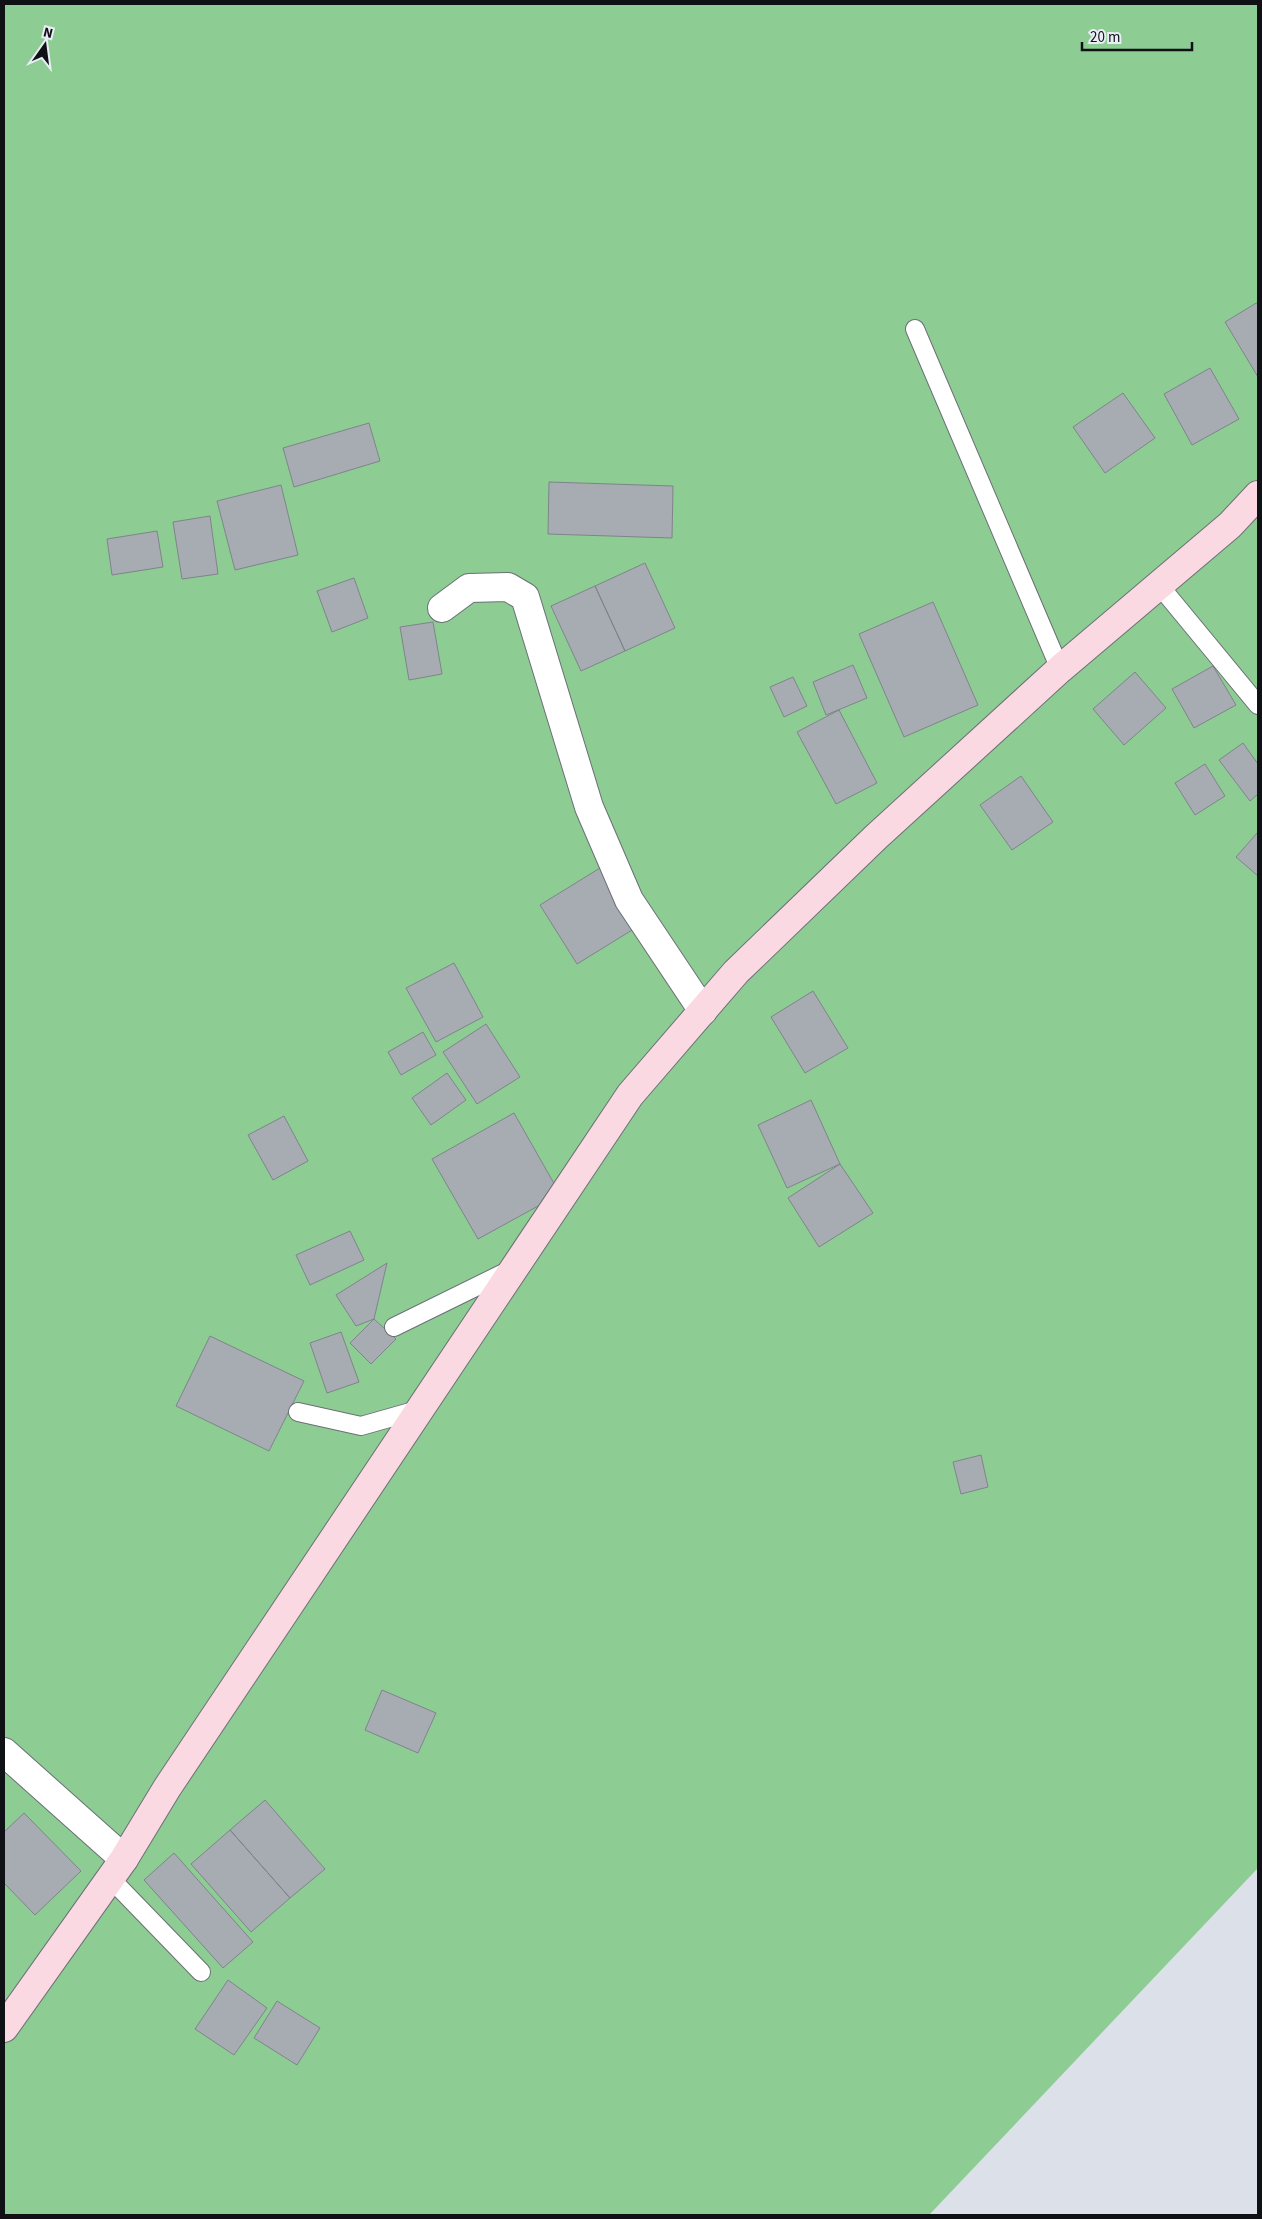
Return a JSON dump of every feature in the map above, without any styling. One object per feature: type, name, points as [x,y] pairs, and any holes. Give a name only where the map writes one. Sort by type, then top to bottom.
[{"type":"street","points":[[4,2028],[118,1869],[167,1788],[630,1095],[736,972],[876,838],[1060,669],[1230,525],[1258,495]]},
{"type":"street","points":[[442,608],[469,588],[508,587],[525,597],[590,807],[629,900],[703,1012]]},
{"type":"street","points":[[4,1752],[118,1869]]},
{"type":"lane","points":[[915,329],[1060,669]]},
{"type":"lane","points":[[1159,585],[1258,705]]},
{"type":"lane","points":[[394,1327],[515,1268]]},
{"type":"lane","points":[[298,1412],[361,1426],[420,1409]]},
{"type":"lane","points":[[118,1869],[201,1972]]},
{"type":"green space","points":[[4,4],[1258,4],[1258,1868],[929,2215],[4,2215]]},
{"type":"building","points":[[1258,302],[1258,377],[1225,322]]},
{"type":"building","points":[[1210,368],[1239,419],[1192,445],[1164,394]]},
{"type":"building","points":[[1123,393],[1155,438],[1105,473],[1073,427]]},
{"type":"building","points":[[369,423],[380,461],[294,487],[283,448]]},
{"type":"building","points":[[549,482],[673,486],[672,538],[548,534]]},
{"type":"building","points":[[281,485],[298,555],[235,570],[217,501]]},
{"type":"building","points":[[210,516],[218,574],[182,579],[173,522]]},
{"type":"building","points":[[157,531],[163,567],[112,575],[107,539]]},
{"type":"building","points":[[645,563],[675,628],[625,651],[595,586]]},
{"type":"building","points":[[354,578],[368,618],[332,632],[317,591]]},
{"type":"building","points":[[595,586],[625,651],[581,671],[551,606]]},
{"type":"building","points":[[933,602],[978,705],[904,737],[859,634]]},
{"type":"building","points":[[433,622],[442,674],[409,680],[400,627]]},
{"type":"building","points":[[853,665],[867,698],[826,715],[813,682]]},
{"type":"building","points":[[1213,666],[1236,705],[1194,728],[1172,689]]},
{"type":"building","points":[[1135,672],[1166,708],[1124,745],[1093,709]]},
{"type":"building","points":[[793,677],[807,706],[784,717],[770,687]]},
{"type":"building","points":[[839,710],[877,783],[836,804],[797,732]]},
{"type":"building","points":[[1243,743],[1258,764],[1258,794],[1250,801],[1219,760]]},
{"type":"building","points":[[1205,764],[1225,796],[1195,815],[1175,783]]},
{"type":"building","points":[[1021,776],[1053,822],[1012,850],[980,805]]},
{"type":"building","points":[[1258,832],[1258,876],[1236,857]]},
{"type":"building","points":[[600,868],[637,927],[577,964],[540,905]]},
{"type":"building","points":[[454,963],[483,1017],[436,1042],[406,988]]},
{"type":"building","points":[[813,991],[848,1048],[805,1073],[771,1017]]},
{"type":"building","points":[[486,1024],[520,1077],[477,1104],[443,1052]]},
{"type":"building","points":[[423,1032],[436,1055],[401,1075],[388,1052]]},
{"type":"building","points":[[447,1073],[466,1100],[431,1125],[412,1098]]},
{"type":"building","points":[[811,1100],[840,1164],[787,1188],[758,1125]]},
{"type":"building","points":[[514,1113],[560,1194],[478,1239],[432,1159]]},
{"type":"building","points":[[284,1116],[308,1161],[273,1180],[248,1135]]},
{"type":"building","points":[[840,1164],[873,1213],[819,1247],[788,1198]]},
{"type":"building","points":[[350,1231],[364,1260],[310,1285],[296,1255]]},
{"type":"building","points":[[387,1263],[374,1319],[356,1326],[336,1295]]},
{"type":"building","points":[[374,1319],[396,1339],[371,1364],[350,1343]]},
{"type":"building","points":[[341,1332],[359,1382],[327,1393],[310,1343]]},
{"type":"building","points":[[210,1336],[304,1381],[269,1451],[176,1406]]},
{"type":"building","points":[[981,1455],[988,1487],[961,1494],[953,1462]]},
{"type":"building","points":[[382,1690],[436,1713],[418,1753],[365,1730]]},
{"type":"building","points":[[265,1800],[325,1869],[290,1898],[230,1830]]},
{"type":"building","points":[[24,1813],[81,1871],[35,1915],[4,1883],[4,1832]]},
{"type":"building","points":[[230,1830],[290,1898],[251,1932],[191,1864]]},
{"type":"building","points":[[174,1853],[253,1942],[223,1968],[144,1880]]},
{"type":"building","points":[[228,1980],[267,2008],[234,2055],[195,2029]]},
{"type":"building","points":[[277,2001],[320,2028],[297,2065],[254,2038]]}]
